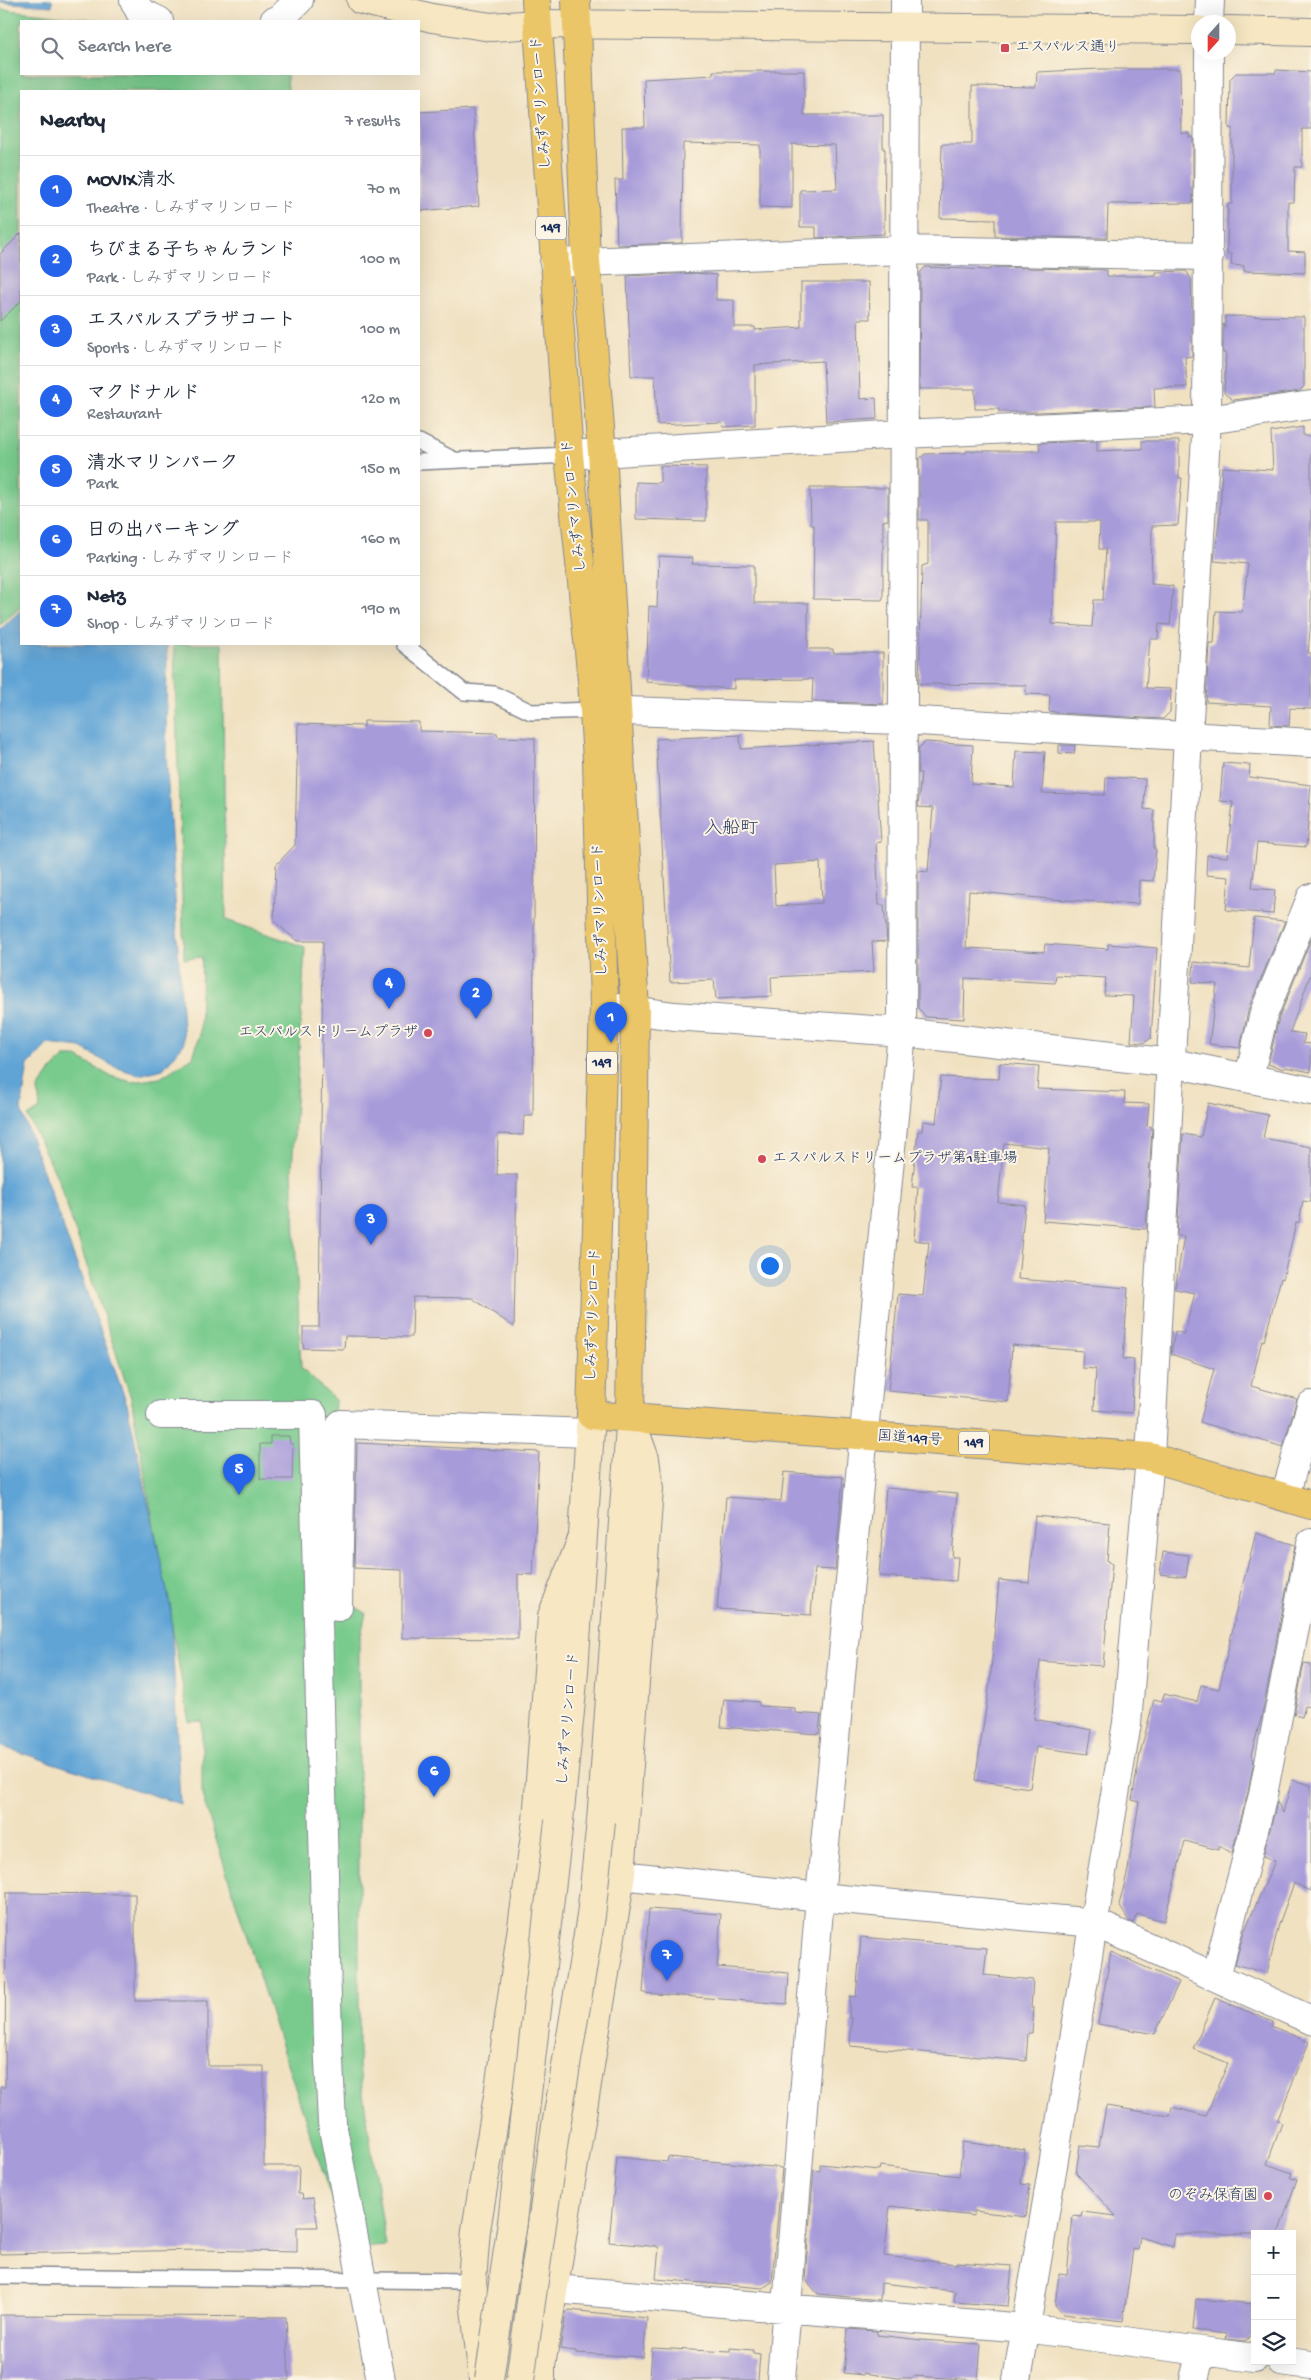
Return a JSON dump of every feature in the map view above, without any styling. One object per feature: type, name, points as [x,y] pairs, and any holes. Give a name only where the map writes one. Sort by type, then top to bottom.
[{"type":"highway","name":"しみずマリンロード","points":[[536,12],[569,455],[606,711]]},
{"type":"highway","name":"しみずマリンロード","points":[[577,12],[586,260],[602,452],[606,711],[604,1006],[590,1424]]},
{"type":"highway","name":"149","points":[[606,711],[635,1010],[630,1418]]},
{"type":"highway","name":"国道149号","points":[[590,1424],[630,1418],[1150,1457],[1311,1505]]},
{"type":"street","points":[[134,0],[140,12],[157,20]]},
{"type":"street","points":[[279,20],[298,0]]},
{"type":"street","points":[[361,0],[432,18],[491,27],[536,12],[904,13],[1191,30]]},
{"type":"street","points":[[1209,15],[1210,0]]},
{"type":"street","points":[[781,2380],[820,1897],[902,1032],[901,720],[904,13]]},
{"type":"street","points":[[1236,30],[1311,32]]},
{"type":"street","points":[[1017,2380],[1128,1722],[1150,1457],[1188,736],[1207,420],[1209,60]]},
{"type":"street","points":[[554,263],[586,260],[904,250],[1209,256]]},
{"type":"street","points":[[569,455],[902,434],[1207,420],[1311,405]]},
{"type":"street","points":[[606,711],[901,720],[1311,743]]},
{"type":"street","points":[[1248,1077],[1264,1013],[1311,898]]},
{"type":"street","points":[[604,1006],[674,1016],[902,1032],[1172,1063],[1311,1091]]},
{"type":"street","points":[[1285,1496],[1311,1405]]},
{"type":"street","points":[[162,1415],[313,1414],[332,2123],[381,2380]]},
{"type":"street","points":[[520,2380],[555,2132],[591,1916],[601,1821],[630,1418]]},
{"type":"street","points":[[541,2380],[621,1875],[649,1489],[645,1459],[630,1418]]},
{"type":"street","points":[[338,1607],[341,1424],[590,1424]]},
{"type":"street","name":"しみずマリンロード","points":[[490,2380],[512,2222],[559,1821],[574,1671],[590,1424]]},
{"type":"street","points":[[483,2380],[472,2281],[476,2230],[498,2096],[537,1821],[552,1616],[582,1539]]},
{"type":"street","points":[[1216,1977],[1263,1795],[1311,1543]]},
{"type":"street","points":[[621,1875],[820,1897],[1095,1923],[1311,2020]]},
{"type":"street","points":[[472,2281],[1025,2328],[1251,2357]]},
{"type":"street","points":[[1194,2380],[1201,2351]]},
{"type":"street","points":[[1296,2363],[1311,2365]]},
{"type":"lane","points":[[420,443],[452,459]]},
{"type":"lane","points":[[420,462],[569,455]]},
{"type":"lane","points":[[405,645],[464,692],[494,694],[531,712],[606,711]]},
{"type":"lane","points":[[0,2276],[472,2281]]},
{"type":"green space","points":[[0,9],[97,20],[20,20],[20,75],[287,75],[288,90],[20,90],[20,608],[0,625]]},
{"type":"green space","points":[[174,645],[222,645],[226,920],[305,947],[292,1170],[301,1368],[335,1400],[326,1590],[366,1613],[359,1644],[359,2067],[386,2246],[348,2249],[280,2042],[202,1795],[202,1721],[189,1722],[131,1398],[58,1179],[28,1117],[40,1109],[38,1089],[49,1073],[64,1057],[77,1057],[110,1076],[132,1082],[160,1078],[193,1057],[200,1035],[202,957],[184,959]]},
{"type":"water","points":[[0,0],[52,0],[52,6],[0,2]]},
{"type":"water","points":[[20,611],[20,645],[167,645],[166,754],[184,1044],[163,1069],[139,1075],[115,1067],[81,1048],[48,1044],[28,1065],[21,1110],[127,1404],[171,1609],[180,1804],[0,1746],[0,630]]},
{"type":"building","points":[[1100,69],[1180,69],[1181,133],[1189,133],[1189,137],[1193,137],[1193,203],[1108,204],[1107,238],[995,236],[995,219],[940,218],[942,144],[972,144],[972,86],[1036,87],[1037,72]]},
{"type":"building","points":[[1276,70],[1311,72],[1311,129],[1302,129],[1302,167],[1295,167],[1294,202],[1288,202],[1288,251],[1305,252],[1305,273],[1244,271],[1244,266],[1231,265],[1232,254],[1227,254],[1228,204],[1232,204],[1232,128],[1229,128],[1230,79],[1236,73],[1276,73]]},
{"type":"building","points":[[713,71],[804,71],[804,115],[883,115],[883,149],[885,149],[884,234],[816,238],[816,227],[800,227],[800,190],[837,189],[835,145],[792,144],[792,208],[760,207],[760,145],[683,143],[682,243],[617,245],[615,180],[623,180],[622,127],[645,127],[644,79],[713,75]]},
{"type":"building","points":[[473,109],[479,206],[420,211],[420,112]]},
{"type":"building","points":[[20,234],[20,302],[0,321],[0,254]]},
{"type":"building","points":[[925,267],[988,270],[994,267],[1107,270],[1107,276],[1156,276],[1156,272],[1186,271],[1191,278],[1192,317],[1192,356],[1185,357],[1187,387],[1154,388],[1155,407],[1039,412],[999,412],[999,409],[975,409],[975,389],[919,389],[920,273]]},
{"type":"building","points":[[696,273],[716,275],[716,300],[734,300],[734,327],[755,327],[755,330],[801,327],[801,282],[869,282],[870,319],[858,319],[860,399],[876,398],[877,419],[826,422],[823,361],[755,365],[755,425],[723,427],[722,422],[657,425],[655,376],[631,376],[627,276]]},
{"type":"building","points":[[1225,316],[1304,317],[1304,386],[1300,391],[1233,400],[1224,393],[1226,353],[1223,353],[1223,324],[1225,327]]},
{"type":"building","points":[[1303,427],[1303,436],[1311,436],[1311,620],[1308,653],[1311,653],[1311,709],[1290,708],[1289,726],[1270,725],[1271,706],[1206,702],[1209,643],[1214,643],[1216,611],[1242,612],[1248,564],[1214,561],[1220,515],[1222,467],[1273,470],[1271,432]]},
{"type":"building","points":[[1097,441],[1097,451],[1142,449],[1142,441],[1179,441],[1179,478],[1182,478],[1178,525],[1152,526],[1151,584],[1173,586],[1170,625],[1159,624],[1158,639],[1150,639],[1146,688],[1171,689],[1170,712],[1163,719],[1049,711],[1050,695],[1026,694],[1026,685],[919,684],[922,566],[928,564],[928,520],[919,520],[919,459],[925,454],[966,453],[966,451],[1040,451],[1039,443]],"holes":[[[1056,522],[1100,522],[1099,549],[1106,549],[1103,600],[1094,600],[1092,627],[1052,624]]]},
{"type":"building","points":[[660,466],[706,467],[706,521],[636,519],[636,482],[660,483]]},
{"type":"building","points":[[810,488],[888,488],[888,520],[883,521],[883,600],[813,599],[814,525],[811,525]]},
{"type":"building","points":[[659,556],[693,558],[692,564],[754,565],[754,603],[808,603],[808,649],[833,649],[833,653],[883,653],[883,704],[812,701],[813,679],[734,680],[734,689],[646,682],[649,606],[657,607]]},
{"type":"building","name":"エスパルスドリームプラザ","points":[[364,721],[419,722],[419,731],[497,733],[498,737],[535,738],[533,1116],[524,1116],[523,1135],[498,1134],[497,1175],[517,1175],[514,1327],[472,1298],[413,1297],[412,1337],[345,1336],[344,1349],[303,1348],[303,1327],[319,1327],[323,941],[297,941],[274,921],[276,865],[295,845],[298,724],[364,726]]},
{"type":"building","points":[[740,735],[741,749],[874,741],[881,842],[876,843],[879,905],[884,905],[887,941],[872,942],[874,972],[771,977],[772,996],[716,999],[714,980],[670,982],[656,739]],"holes":[[[820,862],[822,903],[776,906],[774,865]]]},
{"type":"building","points":[[925,742],[973,745],[971,784],[1014,787],[1016,751],[1045,752],[1042,793],[1105,795],[1106,777],[1145,779],[1144,809],[1154,810],[1154,849],[1156,849],[1153,881],[1139,880],[1138,904],[1049,899],[969,891],[966,948],[1044,952],[1045,944],[1108,949],[1108,944],[1157,948],[1151,1038],[1144,1043],[1131,1042],[1134,996],[1104,995],[1106,978],[1056,975],[1055,983],[965,978],[964,1019],[926,1017],[918,1008],[918,871],[928,872],[933,808],[918,807],[921,773],[918,773],[918,749]]},
{"type":"building","points":[[1059,745],[1075,745],[1074,754],[1059,753]]},
{"type":"building","points":[[1223,763],[1250,765],[1249,777],[1311,785],[1306,847],[1257,843],[1252,888],[1275,890],[1273,914],[1226,910],[1229,877],[1206,875],[1207,855],[1227,857],[1233,802],[1220,801]]},
{"type":"building","points":[[1254,918],[1285,921],[1249,1007],[1240,1048],[1209,1044],[1217,984],[1192,982],[1194,962],[1249,968]]},
{"type":"building","points":[[1311,939],[1311,973],[1290,1032],[1305,1034],[1303,1043],[1311,1044],[1311,1072],[1285,1067],[1284,1069],[1268,1064],[1279,1018]]},
{"type":"building","points":[[1000,1063],[1039,1066],[1037,1089],[1125,1092],[1124,1103],[1149,1104],[1147,1126],[1152,1127],[1146,1229],[1043,1221],[1049,1148],[1004,1143],[998,1202],[1025,1205],[1018,1279],[1128,1288],[1123,1359],[1134,1360],[1132,1413],[1094,1410],[1096,1369],[1082,1368],[1083,1351],[1012,1345],[1008,1402],[888,1391],[898,1294],[923,1296],[929,1242],[914,1240],[918,1187],[912,1187],[918,1131],[922,1131],[923,1121],[936,1123],[941,1077],[999,1079]]},
{"type":"building","points":[[1208,1103],[1268,1115],[1263,1138],[1311,1147],[1311,1202],[1303,1201],[1299,1223],[1296,1223],[1283,1279],[1281,1278],[1264,1341],[1262,1340],[1251,1386],[1297,1399],[1283,1447],[1200,1422],[1214,1369],[1171,1354],[1175,1331],[1184,1334],[1195,1293],[1175,1289],[1184,1236],[1177,1236],[1183,1134],[1201,1137]]},
{"type":"building","points":[[270,1436],[289,1436],[290,1444],[293,1444],[292,1479],[260,1479],[260,1444],[270,1444]]},
{"type":"building","points":[[357,1443],[539,1452],[533,1575],[518,1574],[518,1639],[402,1638],[402,1570],[354,1568]]},
{"type":"building","points":[[784,1472],[843,1477],[835,1570],[815,1569],[811,1615],[717,1609],[726,1497],[781,1501]]},
{"type":"building","points":[[886,1488],[957,1494],[952,1557],[958,1557],[956,1581],[879,1576]]},
{"type":"building","points":[[1035,1516],[1110,1523],[1107,1561],[1112,1564],[1103,1666],[1040,1661],[1034,1719],[1092,1730],[1088,1754],[1036,1747],[1030,1788],[975,1780],[990,1682],[999,1580],[1029,1583]]},
{"type":"building","points":[[1256,1533],[1295,1545],[1262,1715],[1251,1755],[1254,1760],[1248,1792],[1232,1853],[1219,1846],[1218,1850],[1185,1841],[1164,1921],[1137,1914],[1133,1923],[1129,1921],[1119,1905],[1128,1870],[1139,1802],[1132,1800],[1140,1754],[1154,1699],[1162,1701],[1164,1694],[1197,1702],[1201,1685],[1219,1689],[1234,1618]]},
{"type":"building","points":[[1163,1552],[1189,1555],[1186,1577],[1160,1574]]},
{"type":"building","points":[[1304,1663],[1311,1664],[1311,1707],[1305,1706],[1302,1717],[1294,1715]]},
{"type":"building","points":[[724,1699],[759,1702],[759,1706],[795,1708],[795,1713],[821,1715],[819,1734],[721,1727]]},
{"type":"building","points":[[1292,1780],[1311,1785],[1311,1891],[1294,1883],[1279,1924],[1267,1973],[1235,1964],[1244,1932],[1275,1861],[1263,1856],[1277,1802],[1283,1813]]},
{"type":"building","points":[[6,1893],[135,1894],[135,2001],[208,2001],[208,2066],[264,2066],[264,2166],[299,2166],[298,2194],[302,2194],[303,2199],[313,2198],[318,2227],[297,2227],[297,2252],[199,2250],[0,2254],[0,2087],[5,2087]]},
{"type":"building","points":[[649,1909],[721,1914],[717,1967],[789,1973],[787,2004],[643,1993]]},
{"type":"building","points":[[861,1937],[987,1948],[984,1975],[1033,1980],[1031,2008],[1034,2008],[1032,2033],[1028,2033],[1026,2061],[850,2046],[852,2018],[849,2018],[850,1996],[856,1997]]},
{"type":"building","points":[[1111,1952],[1179,1982],[1155,2034],[1098,2024]]},
{"type":"building","points":[[1215,1998],[1273,2022],[1271,2026],[1309,2042],[1277,2121],[1282,2123],[1267,2164],[1292,2173],[1290,2178],[1297,2179],[1279,2230],[1251,2230],[1251,2234],[1175,2234],[1173,2247],[1140,2237],[1138,2250],[1133,2249],[1123,2321],[1063,2314],[1055,2305],[1059,2274],[1067,2275],[1073,2216],[1081,2217],[1082,2212],[1116,2216],[1076,2173],[1080,2145],[1099,2147],[1106,2106],[1170,2116],[1172,2107],[1206,2116],[1228,2063],[1193,2049]]},
{"type":"building","points":[[963,2142],[1025,2150],[1021,2184],[1030,2185],[1026,2217],[974,2211],[974,2216],[890,2206],[884,2256],[957,2264],[957,2262],[1012,2266],[1008,2306],[954,2302],[955,2291],[881,2283],[880,2300],[818,2294],[805,2279],[814,2170],[820,2171],[820,2164],[879,2170],[880,2166],[959,2176]]},
{"type":"building","points":[[617,2157],[667,2162],[668,2157],[782,2168],[772,2282],[763,2288],[656,2279],[659,2247],[609,2242]]},
{"type":"building","points":[[1196,2299],[1251,2304],[1251,2337],[1245,2341],[1226,2339],[1227,2334],[1193,2330]]},
{"type":"building","points":[[569,2310],[647,2318],[643,2357],[576,2353],[576,2351],[560,2349],[566,2313]]},
{"type":"building","points":[[0,2315],[286,2317],[289,2380],[0,2380]]},
{"type":"building","points":[[848,2329],[877,2331],[877,2335],[921,2340],[981,2344],[978,2380],[914,2376],[913,2378],[898,2378],[864,2373],[864,2375],[844,2373]]},
{"type":"building","points":[[652,2348],[730,2352],[730,2348],[753,2350],[753,2353],[760,2354],[758,2380],[650,2380]]},
{"type":"place","name":"エスパルス通り","points":[[1005,48]]},
{"type":"place","name":"マクドナルド","points":[[389,1009]]},
{"type":"place","name":"ちびまる子ちゃんランド","points":[[476,1019]]},
{"type":"place","name":"エスパルスドリームプラザ","points":[[428,1033]]},
{"type":"place","name":"MOVIX清水","points":[[611,1043]]},
{"type":"place","name":"エスパルスドリームプラザ第1駐車場","points":[[762,1159]]},
{"type":"place","name":"エスパルスプラザコート","points":[[371,1245]]},
{"type":"place","name":"清水マリンパーク","points":[[239,1495]]},
{"type":"place","name":"日の出パーキング","points":[[434,1797]]},
{"type":"place","name":"Netz","points":[[667,1981]]},
{"type":"place","name":"のぞみ保育園","points":[[1268,2196]]},
{"type":"district","name":"入船町","points":[[731,829]]}]
